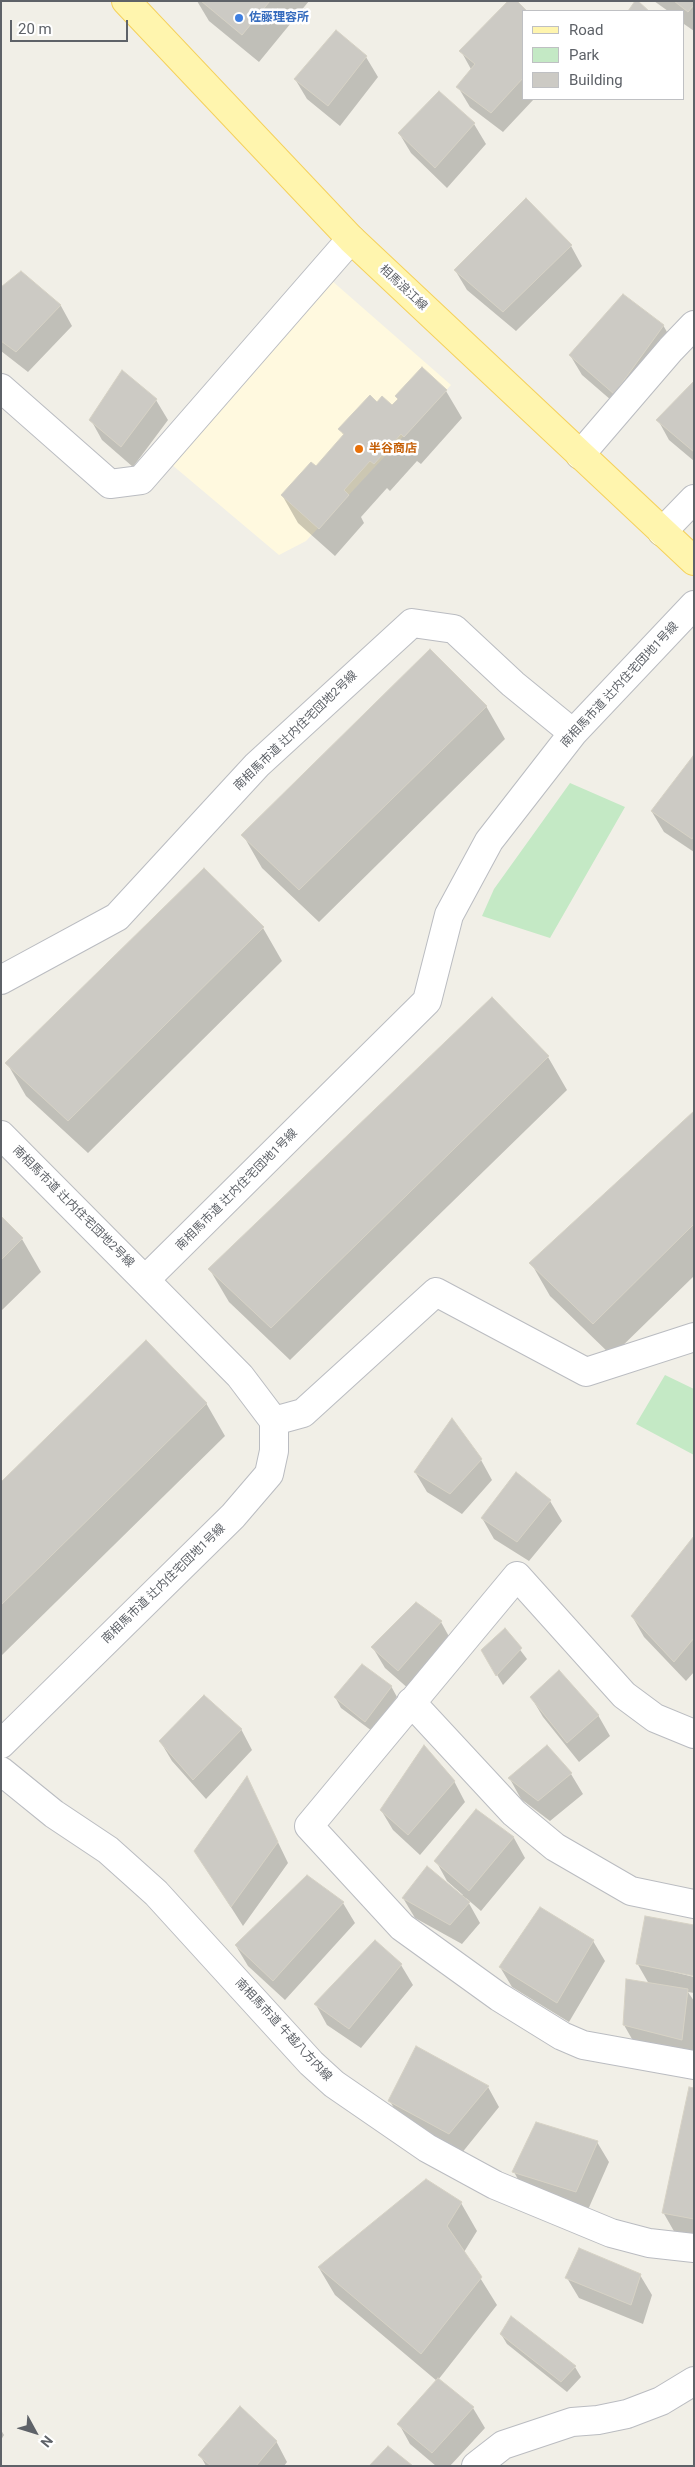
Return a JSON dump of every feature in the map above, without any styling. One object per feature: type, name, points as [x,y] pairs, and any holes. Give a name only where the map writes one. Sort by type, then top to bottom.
[{"type":"main road","name":"相馬浪江線","points":[[126,1],[351,239],[694,561]]},
{"type":"street","points":[[1,388],[110,484],[141,480],[351,239]]},
{"type":"street","points":[[580,455],[664,356],[694,326]]},
{"type":"street","points":[[662,532],[694,499]]},
{"type":"street","name":"南相馬市道 辻内住宅団地1号線","points":[[146,1280],[427,1001],[449,915],[489,841],[573,733],[694,605]]},
{"type":"street","name":"南相馬市道 辻内住宅団地2号線","points":[[1,980],[117,917],[257,765],[412,623],[454,629],[513,684],[573,733]]},
{"type":"street","name":"南相馬市道 辻内住宅団地2号線","points":[[1,1135],[146,1280]]},
{"type":"street","points":[[146,1280],[240,1376],[274,1421],[303,1413],[436,1292],[586,1372],[694,1337]]},
{"type":"street","name":"南相馬市道 辻内住宅団地1号線","points":[[1,1744],[254,1494],[269,1474],[274,1451],[274,1421]]},
{"type":"street","points":[[694,1734],[655,1718],[624,1695],[517,1576],[309,1826],[402,1927],[500,1997],[562,2036],[583,2045],[694,2065]]},
{"type":"street","points":[[411,1702],[514,1813],[556,1847],[631,1892],[694,1904]]},
{"type":"street","name":"南相馬市道 牛越八方内線","points":[[1,1771],[54,1814],[108,1850],[156,1892],[311,2063],[334,2084],[427,2148],[495,2185],[611,2233],[649,2243],[694,2248]]},
{"type":"street","points":[[476,2466],[503,2445],[572,2422],[598,2420],[627,2414],[661,2401],[694,2381]]},
{"type":"shaded area","points":[[331,280],[451,385],[306,541],[279,555],[171,464]]},
{"type":"green space","points":[[570,783],[625,807],[550,938],[482,916],[494,889]]},
{"type":"green space","points":[[665,1375],[694,1389],[694,1455],[636,1424]]},
{"type":"building","name":"佐藤理容所","points":[[201,1],[270,1],[242,35]]},
{"type":"building","points":[[508,1],[517,1],[526,10],[522,10],[522,79],[491,113],[456,87],[475,64],[459,51]]},
{"type":"building","points":[[635,1],[638,1],[648,10],[629,10]]},
{"type":"building","points":[[674,1],[694,1],[694,5],[688,12]]},
{"type":"building","points":[[336,30],[367,56],[328,106],[294,79]]},
{"type":"building","points":[[439,91],[475,123],[435,168],[398,133]]},
{"type":"building","points":[[526,198],[572,245],[503,312],[454,270]]},
{"type":"building","points":[[21,271],[61,305],[16,352],[1,341],[1,287]]},
{"type":"building","points":[[623,294],[664,325],[614,394],[569,355]]},
{"type":"building","name":"半谷商店","points":[[422,367],[447,390],[404,437],[401,434],[374,464],[370,461],[344,490],[349,495],[319,529],[281,495],[311,462],[316,466],[344,434],[338,429],[370,395],[377,402],[382,396],[392,405],[398,399],[395,396]]},
{"type":"building","points":[[122,370],[157,399],[121,447],[89,420]]},
{"type":"building","points":[[694,381],[694,452],[656,420]]},
{"type":"building","points":[[430,649],[487,706],[299,890],[241,835]]},
{"type":"building","points":[[693,756],[694,836],[692,839],[651,811]]},
{"type":"building","points":[[204,868],[264,927],[68,1121],[5,1063]]},
{"type":"building","points":[[492,997],[549,1056],[271,1328],[208,1269]]},
{"type":"building","points":[[694,1111],[694,1224],[593,1324],[529,1263]]},
{"type":"building","points":[[1,1216],[23,1238],[1,1260]]},
{"type":"building","points":[[146,1340],[207,1403],[1,1605],[1,1482]]},
{"type":"building","points":[[452,1418],[482,1459],[450,1494],[414,1472]]},
{"type":"building","points":[[516,1472],[551,1500],[517,1542],[481,1518]]},
{"type":"building","points":[[694,1536],[694,1638],[674,1662],[631,1616]]},
{"type":"building","points":[[416,1602],[442,1621],[398,1671],[371,1647]]},
{"type":"building","points":[[505,1628],[522,1648],[496,1676],[481,1650]]},
{"type":"building","points":[[362,1664],[392,1686],[365,1722],[334,1697]]},
{"type":"building","points":[[559,1670],[599,1715],[567,1743],[530,1697]]},
{"type":"building","points":[[204,1695],[242,1729],[193,1780],[159,1741]]},
{"type":"building","points":[[424,1745],[455,1781],[408,1835],[380,1810]]},
{"type":"building","points":[[547,1745],[572,1773],[538,1801],[508,1778]]},
{"type":"building","points":[[247,1776],[278,1842],[231,1907],[194,1851]]},
{"type":"building","points":[[476,1809],[514,1837],[469,1891],[434,1861]]},
{"type":"building","points":[[427,1866],[470,1902],[450,1925],[402,1898]]},
{"type":"building","points":[[307,1875],[344,1902],[273,1981],[235,1945]]},
{"type":"building","points":[[540,1907],[594,1940],[557,2003],[499,1967]]},
{"type":"building","points":[[645,1916],[694,1925],[694,1976],[636,1964]]},
{"type":"building","points":[[375,1940],[402,1964],[349,2029],[314,2004]]},
{"type":"building","points":[[626,1979],[688,1989],[682,2040],[623,2025]]},
{"type":"building","points":[[416,2046],[489,2086],[449,2134],[388,2101]]},
{"type":"building","points":[[689,2087],[694,2088],[694,2219],[662,2213]]},
{"type":"building","points":[[536,2122],[598,2141],[576,2192],[512,2172]]},
{"type":"building","points":[[426,2179],[462,2202],[447,2226],[482,2277],[421,2354],[318,2267]]},
{"type":"building","points":[[579,2248],[641,2274],[631,2305],[565,2278]]},
{"type":"building","points":[[511,2316],[576,2366],[561,2382],[500,2334]]},
{"type":"building","points":[[438,2378],[474,2407],[432,2453],[397,2424]]},
{"type":"building","points":[[240,2406],[277,2441],[256,2466],[211,2466],[198,2455]]},
{"type":"building","points":[[388,2446],[413,2466],[369,2466]]},
{"type":"place","name":"佐藤理容所","points":[[239,18]]},
{"type":"place","name":"半谷商店","points":[[359,449]]}]
